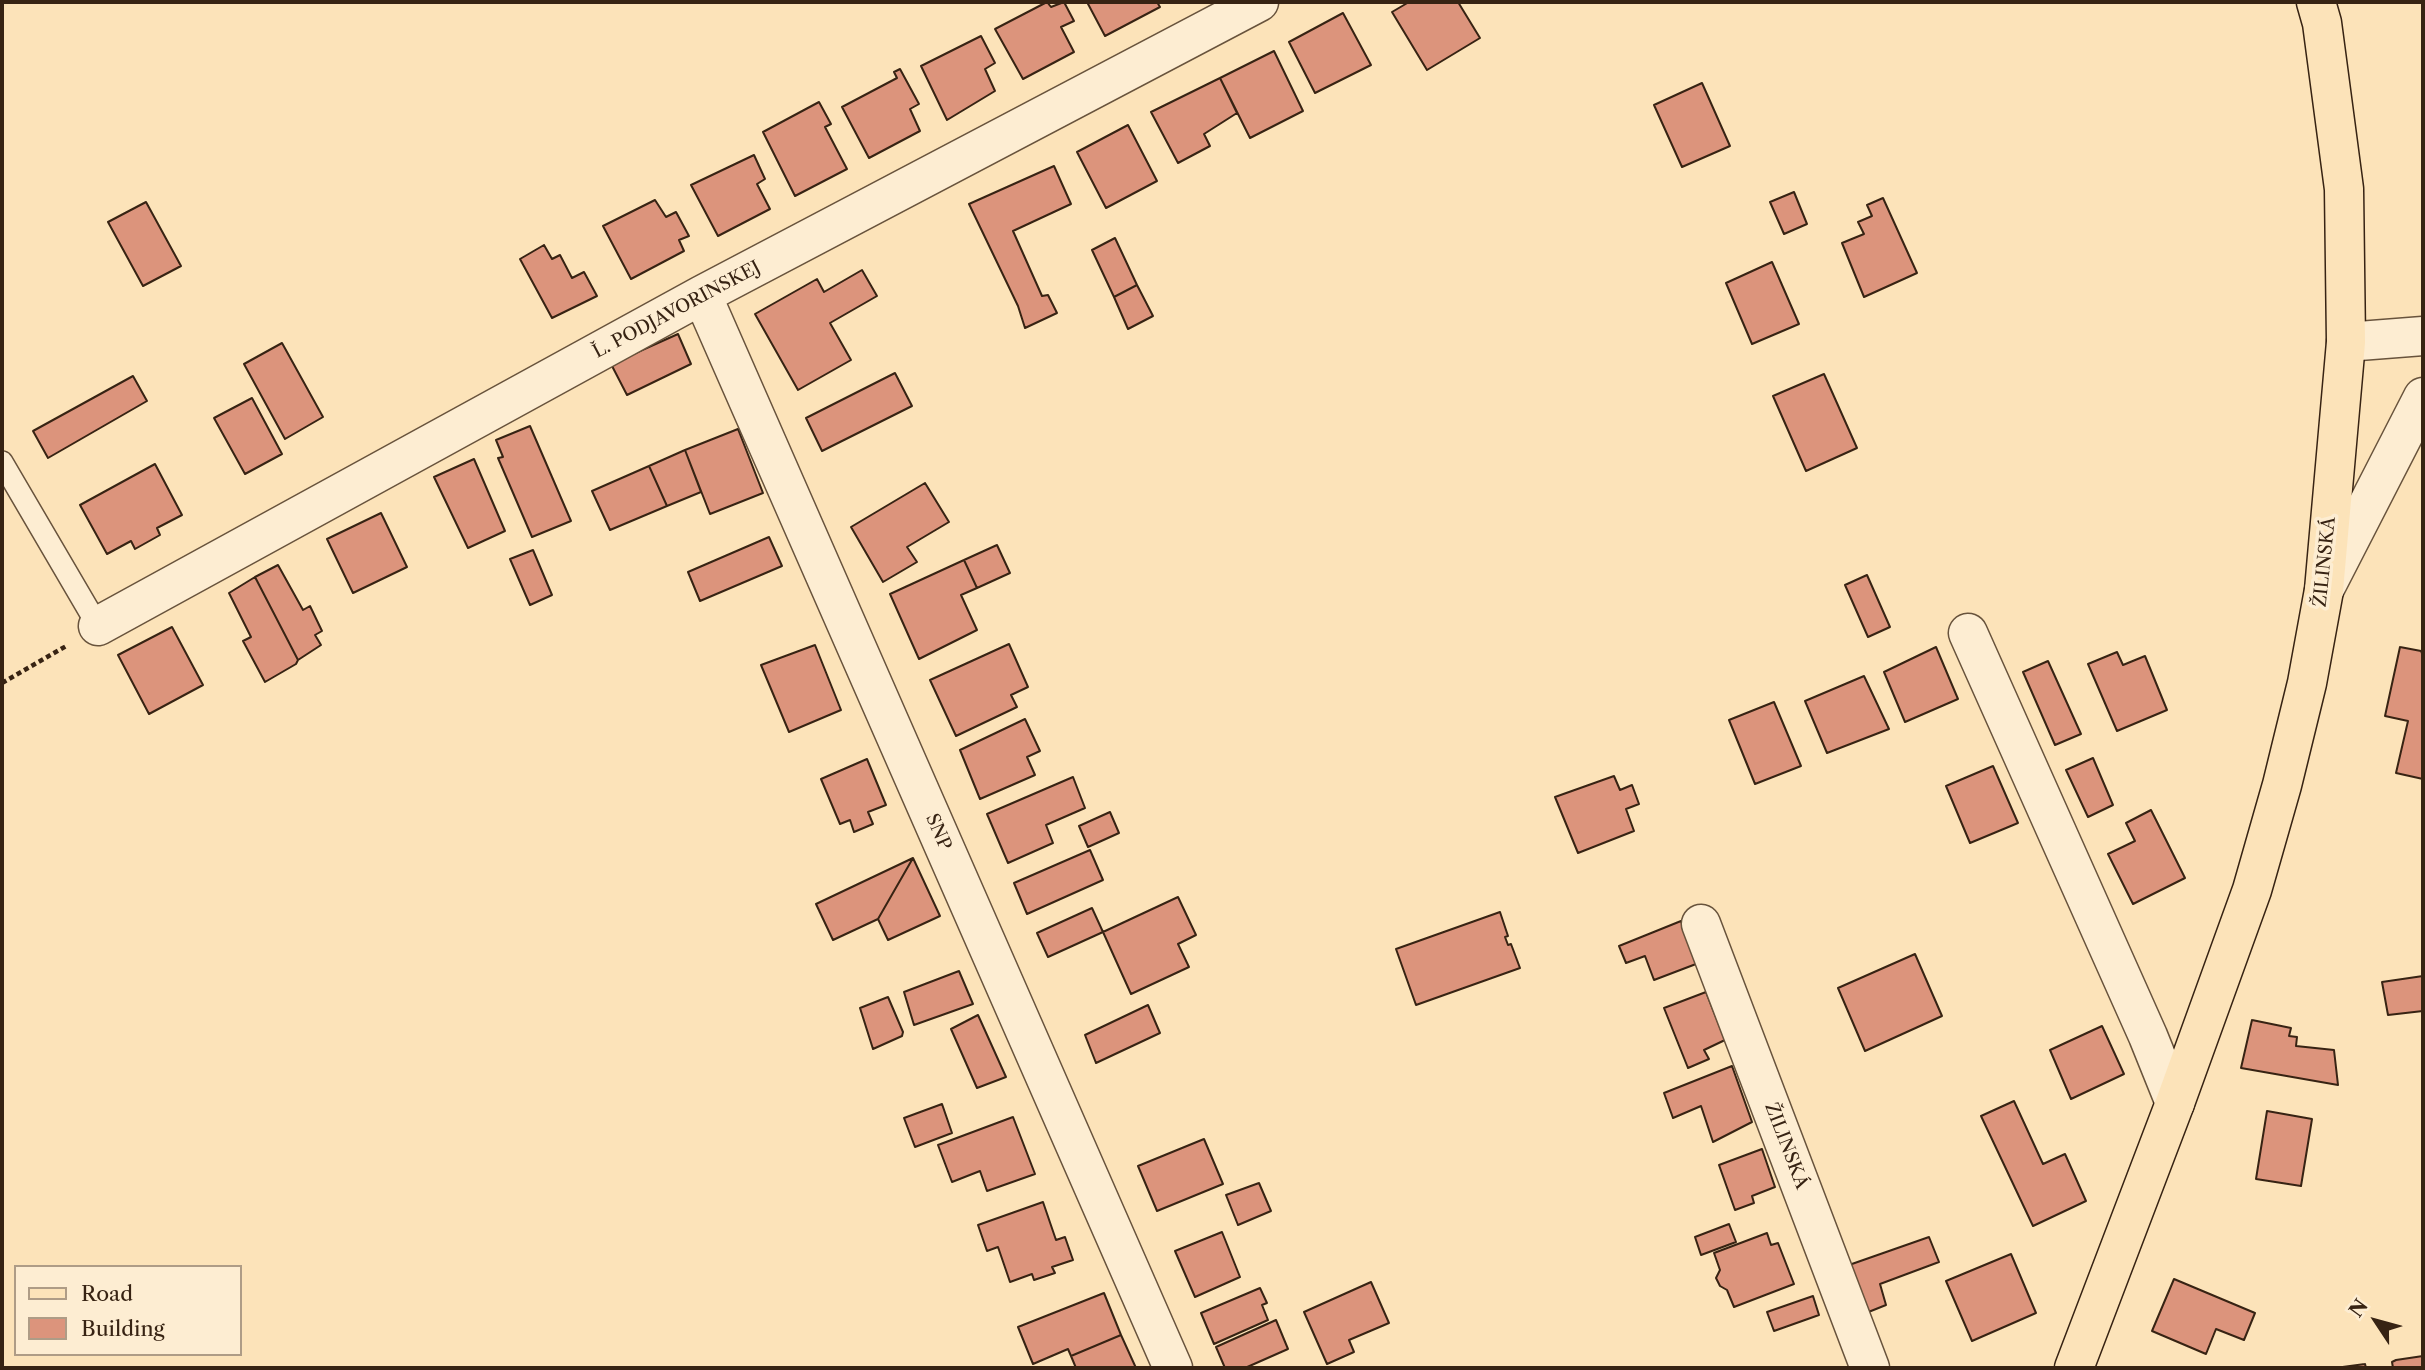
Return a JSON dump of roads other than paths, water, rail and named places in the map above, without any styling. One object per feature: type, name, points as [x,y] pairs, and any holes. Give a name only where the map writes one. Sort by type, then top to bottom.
[{"type":"main road","name":"ŽILINSKÁ","points":[[2074,1368],[2175,1103],[2252,890],[2304,696],[2323,590],[2346,342],[2344,189],[2322,23],[2316,2]]},
{"type":"street","name":"Ľ. PODJAVORINSKEJ","points":[[98,626],[702,295],[1259,2]]},
{"type":"street","name":"SNP","points":[[702,295],[1173,1368]]},
{"type":"street","points":[[2346,342],[2423,336]]},
{"type":"street","points":[[2323,590],[2423,397]]},
{"type":"street","points":[[1968,633],[2148,1036],[2175,1103]]},
{"type":"street","name":"ŽILINSKÁ","points":[[1701,924],[1870,1368]]},
{"type":"lane","points":[[2,462],[98,626]]}]
